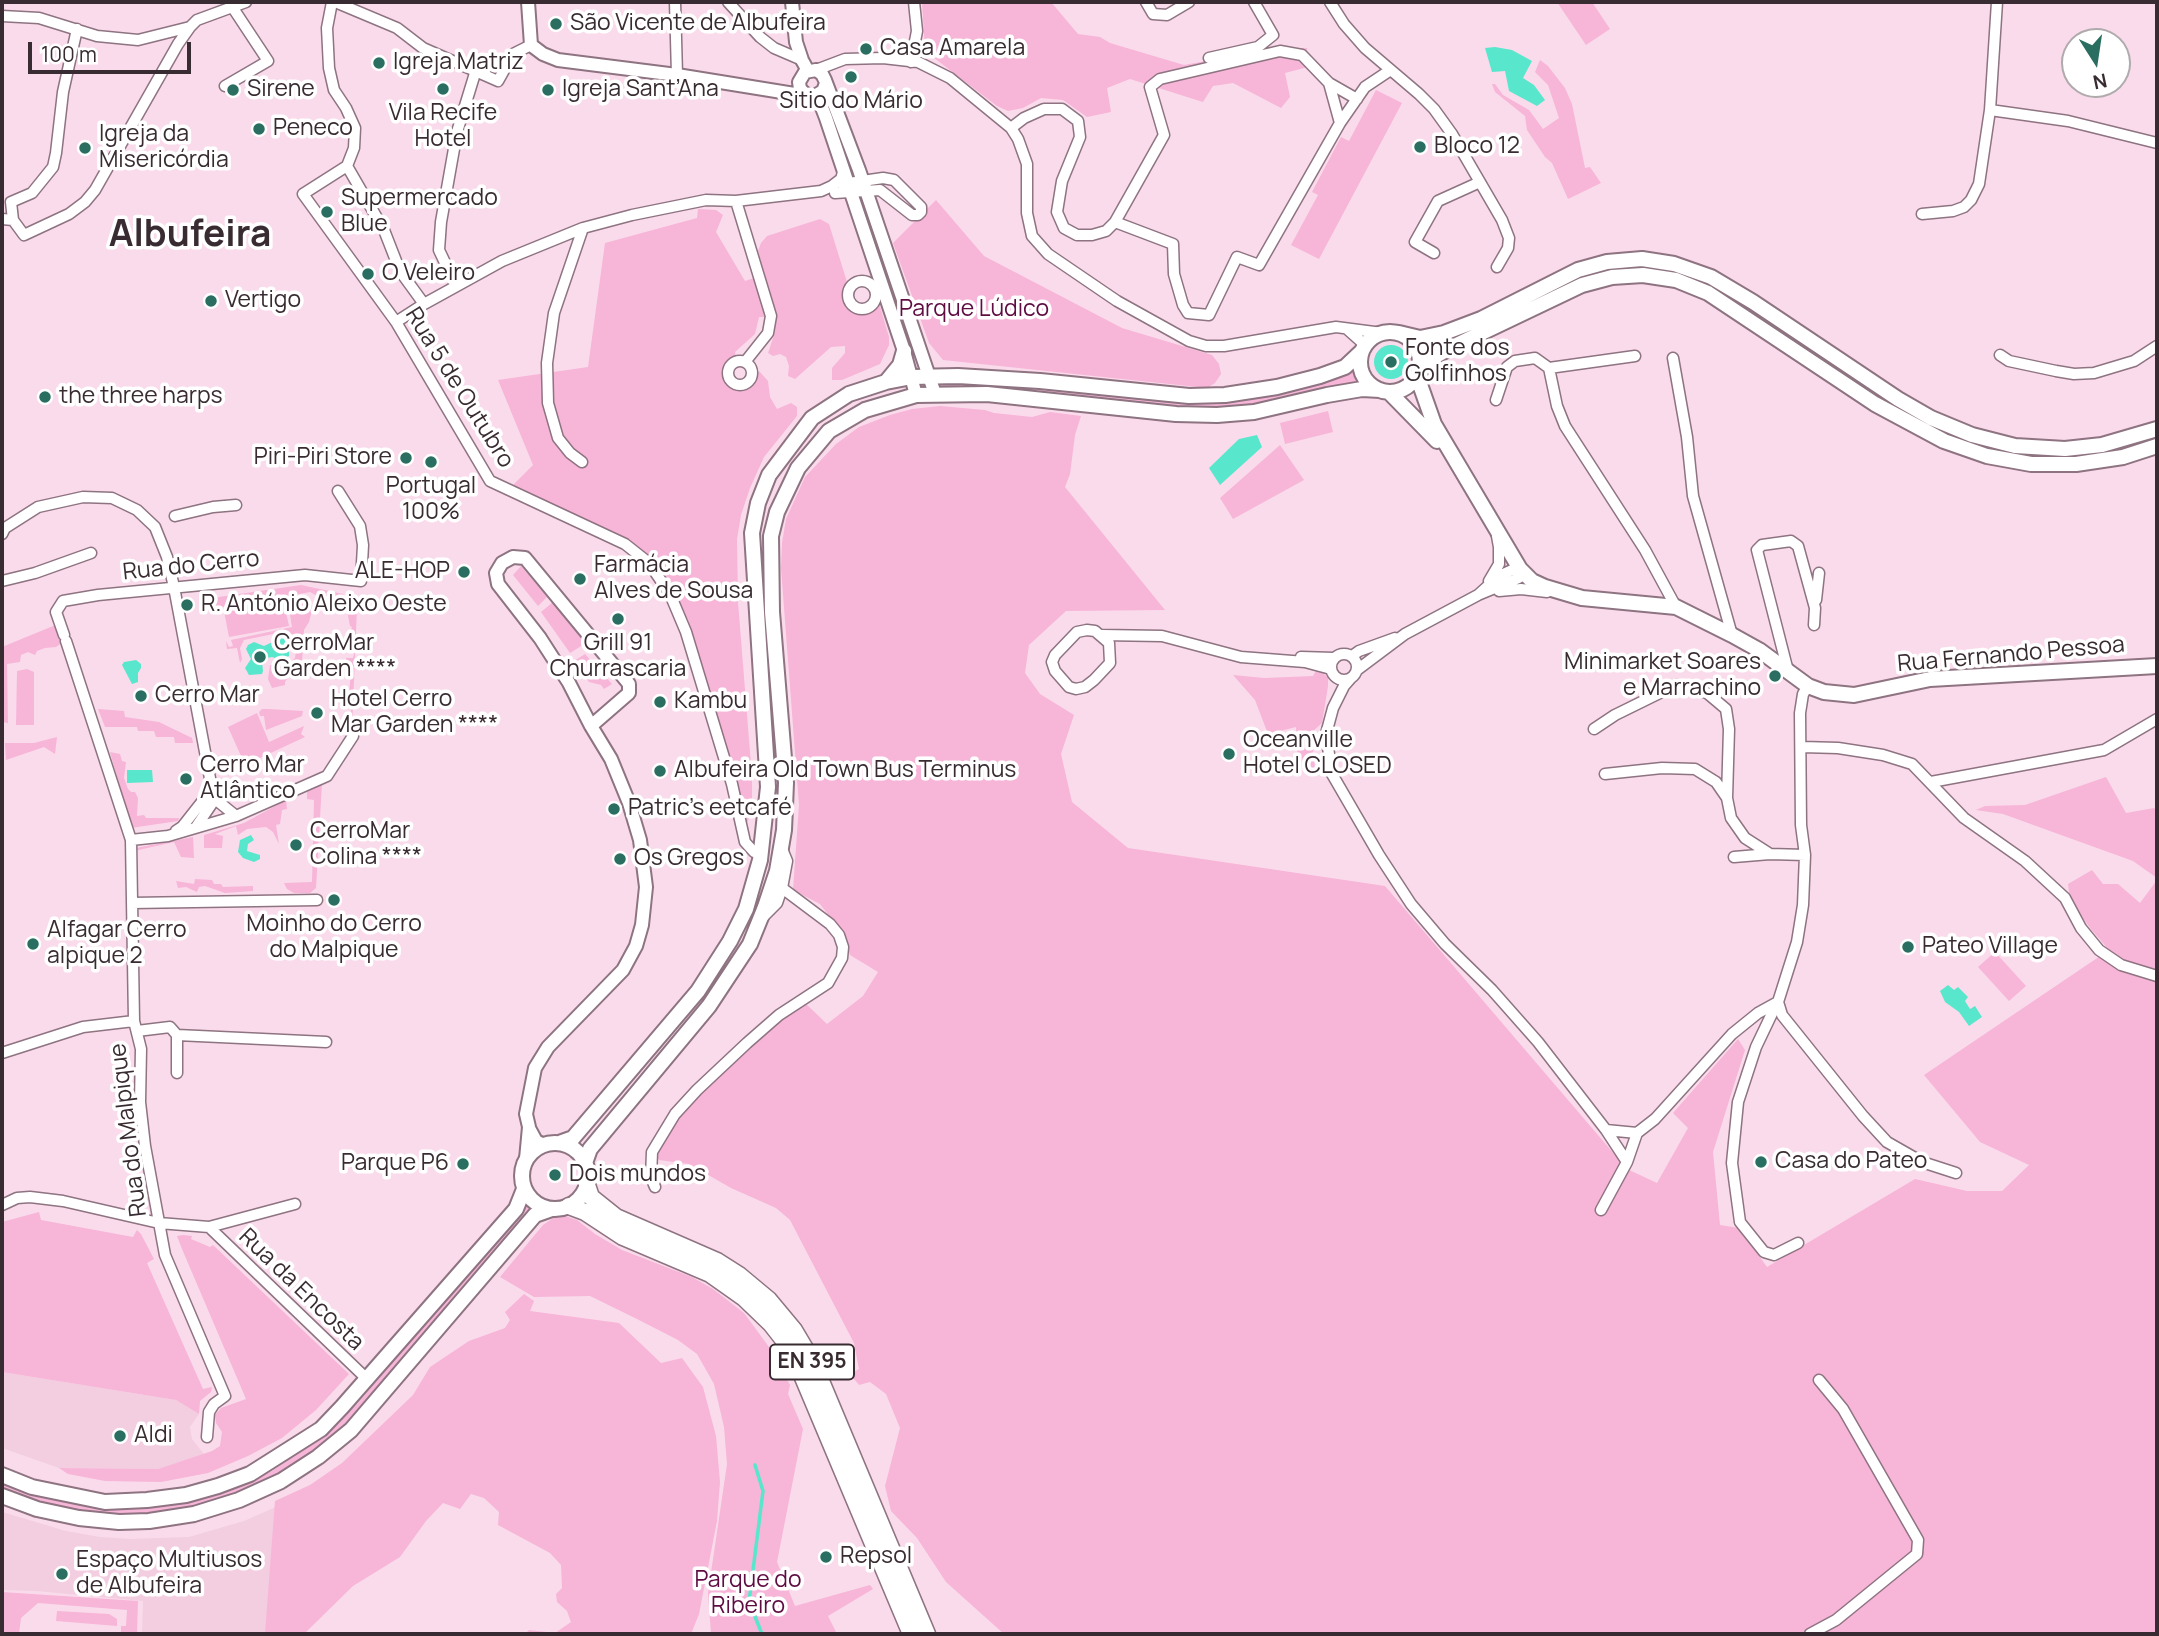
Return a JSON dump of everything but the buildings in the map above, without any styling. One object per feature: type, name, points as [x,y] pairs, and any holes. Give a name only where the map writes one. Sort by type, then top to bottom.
[{"type":"main road","points":[[2,1475],[32,1487],[105,1502],[186,1495],[250,1474],[321,1429],[368,1380],[516,1209],[524,1189],[522,1169],[531,1153],[573,1138],[698,991],[730,941],[746,909],[760,860],[768,787],[752,560],[752,533],[758,503],[769,475],[812,418],[849,394],[912,377],[958,376],[1189,396],[1225,395],[1278,387],[1345,367],[1382,333],[1399,333],[1420,338],[1444,332],[1481,319],[1578,270],[1607,262],[1642,260],[1674,264],[1712,277],[1754,302],[1898,399],[1931,418],[1972,435],[2015,446],[2065,449],[2102,445],[2157,429]]},
{"type":"main road","points":[[585,1163],[590,1149],[709,1006],[750,944],[760,919],[777,871],[786,783],[770,562],[771,536],[797,468],[829,431],[864,410],[916,395],[987,394],[1162,413],[1217,415],[1254,412],[1328,394],[1362,389],[1384,391],[1405,388],[1429,360],[1582,285],[1612,277],[1643,275],[1676,280],[1708,293],[1875,404],[1944,441],[1987,456],[2031,464],[2076,464],[2123,457],[2157,446]]},
{"type":"main road","points":[[1399,333],[1415,344],[1421,362],[1418,374],[1427,410],[1457,463]]},
{"type":"main road","points":[[1364,348],[1360,367],[1373,387],[1384,391],[1457,463]]},
{"type":"main road","points":[[886,382],[900,365],[904,351]]},
{"type":"main road","name":"Rua Fernando Pessoa","points":[[1457,463],[1520,569],[1532,581],[1582,598],[1676,607],[1732,635],[1808,686],[1824,692],[1854,695],[1930,679],[2157,666]]},
{"type":"main road","points":[[2,1496],[79,1518],[119,1522],[149,1521],[194,1514],[281,1481],[318,1457],[351,1430],[535,1215],[569,1206],[580,1198],[587,1185],[588,1170],[585,1163],[575,1149],[552,1144]]},
{"type":"main road","name":"EN 395","points":[[587,1185],[591,1197],[616,1217],[717,1261],[740,1275],[769,1300],[794,1330],[813,1362],[927,1634]]},
{"type":"main road","points":[[524,1189],[535,1203],[552,1209]]},
{"type":"main road","name":"EN 395","points":[[569,1206],[585,1212],[623,1237],[710,1274],[744,1298],[771,1324],[799,1368],[911,1634]]},
{"type":"street","points":[[2,16],[39,18],[97,36],[138,40],[194,23],[231,5],[246,2]]},
{"type":"street","points":[[424,304],[400,271],[384,230],[347,166],[354,148],[355,128],[334,90],[329,68],[327,28],[334,2],[397,28],[424,48],[498,81],[513,54],[531,45]]},
{"type":"street","points":[[529,2],[531,45]]},
{"type":"street","points":[[675,2],[677,75]]},
{"type":"street","points":[[728,2],[760,37],[774,48],[822,74],[868,185],[935,394]]},
{"type":"street","points":[[792,2],[796,42],[808,67]]},
{"type":"street","points":[[911,62],[917,31],[914,2]]},
{"type":"street","points":[[1146,2],[1153,15],[1167,15],[1189,2]]},
{"type":"street","points":[[1209,58],[1258,47],[1273,35],[1254,2]]},
{"type":"street","points":[[1330,2],[1356,38],[1389,71],[1434,109],[1452,134],[1502,220],[1509,238],[1508,248],[1497,267]]},
{"type":"street","points":[[1922,214],[1953,211],[1964,207],[1972,200],[1979,184],[1990,110],[1997,2]]},
{"type":"street","points":[[225,86],[268,61],[231,5]]},
{"type":"street","points":[[77,29],[63,92],[52,167],[32,193],[11,202],[13,220],[24,235],[69,214],[85,202],[103,177],[178,44],[194,23]]},
{"type":"street","points":[[531,45],[558,60],[811,96],[823,91],[826,83]]},
{"type":"street","points":[[1011,128],[1024,118],[1044,109],[1062,109],[1077,121],[1080,138],[1062,181],[1057,212],[1064,228],[1077,235],[1092,235],[1106,231],[1115,222],[1164,135],[1150,87],[1160,79],[1280,51],[1302,55],[1329,83],[1357,99]]},
{"type":"street","points":[[916,395],[904,351],[821,105],[800,89],[799,82],[808,67],[845,60],[883,58],[918,62],[950,78],[1011,128],[1027,164],[1027,213],[1032,236],[1048,254],[1117,301],[1189,341],[1206,346],[1239,345],[1336,327],[1382,333]]},
{"type":"street","points":[[456,286],[439,250],[441,222],[457,132],[476,70]]},
{"type":"street","points":[[1115,222],[1173,244],[1174,274],[1183,306],[1188,313],[1209,315],[1237,257],[1259,265],[1340,123],[1365,87],[1389,71]]},
{"type":"street","points":[[1329,83],[1340,123]]},
{"type":"street","points":[[1990,110],[2068,121],[2157,143]]},
{"type":"street","name":"Rua 5 de Outubro","points":[[347,166],[303,194],[396,322],[490,481],[625,544],[649,563],[670,594],[686,632],[732,784],[745,842],[754,852]]},
{"type":"street","points":[[834,190],[841,179],[868,185]]},
{"type":"street","points":[[396,322],[502,261],[583,228],[632,215],[706,201],[736,201],[834,190],[847,182]]},
{"type":"street","points":[[1434,253],[1415,242],[1438,201],[1480,182]]},
{"type":"street","points":[[834,190],[856,210]]},
{"type":"street","points":[[736,201],[771,316],[768,333],[745,362]]},
{"type":"street","points":[[2,219],[13,220]]},
{"type":"street","points":[[582,462],[569,453],[558,438],[548,403],[547,363],[554,313],[583,228]]},
{"type":"street","points":[[1347,330],[1364,348]]},
{"type":"street","points":[[2000,355],[2009,361],[2056,371],[2094,373],[2134,361],[2157,346]]},
{"type":"street","points":[[1549,368],[1635,356]]},
{"type":"street","points":[[1496,400],[1507,367],[1515,361],[1535,358],[1549,368],[1557,406],[1565,426],[1645,550],[1676,607]]},
{"type":"street","points":[[1674,358],[1687,437],[1693,496],[1732,635]]},
{"type":"street","name":"Rua do Cerro","points":[[65,638],[56,612],[62,601],[98,595],[305,575],[361,581],[363,545],[360,526],[338,491]]},
{"type":"street","points":[[2,534],[5,528],[38,507],[83,497],[112,498],[137,510],[155,527],[167,557],[174,587],[214,794],[236,816]]},
{"type":"street","points":[[175,516],[212,507],[236,505]]},
{"type":"street","points":[[1478,596],[1499,564],[1499,547],[1493,524]]},
{"type":"street","points":[[1788,671],[1757,550],[1762,545],[1791,541],[1798,545],[1815,608]]},
{"type":"street","points":[[2,581],[35,573],[91,553]]},
{"type":"street","points":[[552,1144],[533,1138],[526,1114],[535,1068],[548,1047],[623,970],[636,946],[643,918],[646,887],[640,840],[629,803],[611,759],[591,726],[569,683],[540,638],[498,584],[496,573],[502,563],[513,557],[525,558],[628,684],[629,693],[591,726]]},
{"type":"street","points":[[1352,656],[1405,634],[1518,578],[1520,569]]},
{"type":"street","points":[[1815,625],[1819,573]]},
{"type":"street","points":[[1478,596],[1500,590],[1521,589],[1582,598]]},
{"type":"street","points":[[1095,631],[1102,635],[1109,643],[1110,663],[1085,687],[1069,687],[1055,671],[1052,662],[1055,655],[1077,632],[1095,631]]},
{"type":"street","points":[[1333,708],[1344,686],[1354,674],[1405,634]]},
{"type":"street","points":[[1102,635],[1162,636],[1241,657],[1305,662],[1331,671],[1338,679],[1354,674]]},
{"type":"street","points":[[1111,654],[1129,637]]},
{"type":"street","name":"Rua do Malpique","points":[[65,638],[131,841],[135,1026],[141,1049],[140,1102],[145,1146],[165,1255],[225,1396],[214,1404],[209,1412],[207,1437]]},
{"type":"street","points":[[1241,657],[1334,657],[1345,653],[1357,662],[1354,674]]},
{"type":"street","points":[[1334,657],[1331,671],[1336,683],[1326,734],[1332,774],[1411,904],[1538,1042],[1606,1130],[1627,1162]]},
{"type":"street","points":[[1594,729],[1615,715],[1676,685],[1707,693],[1726,709],[1729,729],[1727,798],[1731,818],[1745,838],[1770,854]]},
{"type":"street","points":[[1798,1243],[1774,1255],[1764,1252],[1740,1222],[1732,1163],[1738,1102],[1756,1047],[1778,1002],[1797,942],[1803,905],[1805,855],[1801,825],[1800,713],[1803,694],[1808,686]]},
{"type":"street","points":[[1931,782],[2104,750],[2157,719]]},
{"type":"street","points":[[131,841],[168,836],[236,816],[327,776],[352,736]]},
{"type":"street","points":[[1802,747],[1838,748],[1882,755],[1912,764],[1964,818],[2025,862],[2065,898],[2081,928],[2099,950],[2121,965],[2157,976]]},
{"type":"street","points":[[1605,774],[1662,768],[1695,769],[1716,782],[1727,798]]},
{"type":"street","points":[[196,828],[214,794]]},
{"type":"street","points":[[168,836],[182,827],[214,794]]},
{"type":"street","points":[[760,919],[777,903],[782,888],[787,862],[781,845]]},
{"type":"street","points":[[1734,857],[1805,855]]},
{"type":"street","points":[[655,1187],[651,1177],[652,1152],[675,1114],[696,1090],[779,1015],[828,983],[842,958],[839,935],[801,900],[782,888]]},
{"type":"street","points":[[132,903],[317,900]]},
{"type":"street","points":[[1601,1210],[1627,1162],[1637,1133],[1655,1119],[1732,1034],[1758,1013],[1778,1002]]},
{"type":"street","points":[[1778,1002],[1782,1016],[1863,1116],[1888,1142],[1922,1162],[1956,1172]]},
{"type":"street","points":[[2,1053],[83,1027],[170,1027],[177,1035],[177,1073]]},
{"type":"street","points":[[177,1035],[326,1042]]},
{"type":"street","points":[[526,1159],[529,1127]]},
{"type":"street","points":[[1606,1130],[1637,1133]]},
{"type":"street","name":"Rua da Encosta","points":[[2,1205],[18,1198],[30,1197],[63,1201],[159,1223],[209,1227],[295,1204]]},
{"type":"street","name":"Rua da Encosta","points":[[209,1227],[368,1380]]},
{"type":"street","points":[[1810,1634],[1836,1620],[1917,1554],[1918,1540],[1843,1409],[1819,1380]]},
{"type":"shaded area","points":[[1485,48],[1512,50],[1532,61],[1523,78],[1534,85],[1545,100],[1537,106],[1509,91],[1505,71],[1492,72]]},
{"type":"shaded area","name":"Fonte dos Golfinhos","points":[[1391,345],[1403,350],[1408,362],[1403,374],[1391,379],[1379,374],[1374,362],[1379,350]]},
{"type":"shaded area","points":[[1257,435],[1262,447],[1220,485],[1209,468],[1239,439]]},
{"type":"shaded area","name":"CerroMar Garden ****","points":[[281,638],[289,642],[289,656],[281,660],[267,658],[262,662],[262,674],[249,675],[245,668],[251,659],[246,649],[248,645],[254,642],[264,646]]},
{"type":"shaded area","points":[[136,660],[141,664],[141,668],[138,682],[132,684],[122,665],[124,662]]},
{"type":"shaded area","points":[[127,770],[152,770],[153,782],[127,783]]},
{"type":"shaded area","points":[[251,835],[254,840],[248,844],[247,851],[260,855],[260,859],[254,862],[243,858],[238,852],[240,840]]},
{"type":"shaded area","points":[[1948,985],[1954,990],[1958,987],[1968,997],[1965,1001],[1970,1009],[1975,1006],[1982,1017],[1969,1026],[1959,1012],[1945,1002],[1940,991]]},
{"type":"shaded area","points":[[2,1372],[176,1400],[199,1414],[190,1427],[192,1439],[204,1454],[158,1469],[59,1468],[2,1448]]},
{"type":"shaded area","points":[[276,1507],[266,1634],[142,1634],[143,1601],[2,1590],[2,1512],[66,1531],[130,1539],[189,1537],[244,1521]]},
{"type":"green space","points":[[922,2],[1051,2],[1078,34],[1100,37],[1110,43],[1184,65],[1272,49],[1307,48],[1308,67],[1285,73],[1290,97],[1281,108],[1233,83],[1213,86],[1203,102],[1130,79],[1107,88],[1111,112],[1087,117],[1063,100],[1041,98],[1023,108],[1008,111],[997,106],[925,51]]},
{"type":"green space","points":[[1557,2],[1592,2],[1610,29],[1586,45]]},
{"type":"green space","points":[[1540,60],[1565,88],[1572,104],[1585,168],[1590,167],[1601,183],[1568,199],[1552,163],[1527,130],[1525,116],[1495,92],[1492,84],[1495,84],[1503,95],[1529,110],[1543,129],[1559,118],[1548,85],[1535,72]]},
{"type":"green space","points":[[1376,90],[1402,103],[1319,259],[1291,245],[1318,195],[1312,192],[1341,137],[1349,141]]},
{"type":"green space","name":"Parque Lúdico","points":[[936,200],[984,256],[1122,328],[1212,355],[1219,364],[1221,374],[1215,383],[1207,388],[943,360],[929,343],[893,243]]},
{"type":"green space","points":[[698,209],[716,210],[723,215],[716,232],[745,281],[754,278],[767,317],[759,317],[755,334],[735,352],[736,357],[724,370],[724,380],[731,387],[745,387],[759,371],[768,381],[770,397],[777,409],[791,403],[797,407],[797,416],[764,457],[741,515],[737,539],[738,602],[752,777],[752,811],[744,830],[688,620],[658,567],[622,537],[512,486],[533,465],[498,380],[588,367],[605,243],[697,218]]},
{"type":"green space","points":[[820,219],[829,224],[847,282],[843,293],[846,306],[862,313],[879,303],[889,337],[889,345],[880,364],[842,380],[832,380],[832,368],[845,353],[845,346],[831,347],[795,379],[788,376],[786,357],[768,353],[777,317],[758,251],[761,243],[767,236]]},
{"type":"green space","points":[[1640,265],[1668,268],[1698,278],[1728,293],[1918,417],[1956,436],[1990,447],[2027,453],[2107,450],[2157,435],[2157,441],[2109,454],[2070,460],[1992,453],[1957,441],[1884,402],[1710,288],[1597,274],[1566,284],[1425,357],[1422,347],[1493,318],[1570,279],[1604,268]]},
{"type":"green space","points":[[1354,372],[1358,384],[1253,406],[1194,410],[950,388],[936,383],[963,382],[1207,403],[1251,400]]},
{"type":"green space","points":[[940,406],[1032,417],[1050,412],[1081,416],[1065,487],[1165,610],[1066,611],[1029,645],[1025,673],[1040,694],[1074,715],[1061,754],[1072,802],[1128,848],[1385,886],[1627,1169],[1657,1183],[1688,1128],[1673,1113],[1738,1039],[1745,1050],[1713,1152],[1720,1225],[1739,1228],[1767,1267],[1915,1179],[1967,1191],[2002,1191],[2029,1165],[1980,1142],[1924,1075],[2109,950],[2070,900],[2068,884],[2092,870],[2103,884],[2118,884],[2140,903],[2157,880],[2157,1634],[1004,1634],[946,1582],[917,1538],[891,1511],[885,1486],[900,1428],[886,1394],[870,1382],[859,1385],[850,1374],[859,1369],[854,1343],[790,1220],[776,1208],[731,1188],[689,1164],[659,1160],[652,1152],[697,1090],[803,1001],[827,1024],[863,996],[878,972],[850,955],[843,934],[820,904],[793,890],[799,805],[781,568],[782,543],[786,519],[805,477],[836,444],[859,427],[890,415]]},
{"type":"green space","points":[[1328,411],[1333,432],[1285,444],[1280,423]]},
{"type":"green space","points":[[1280,445],[1304,480],[1233,519],[1220,498]]},
{"type":"green space","points":[[521,566],[547,597],[538,606],[513,575]]},
{"type":"green space","points":[[301,585],[343,594],[347,598],[346,605],[335,605],[331,597],[319,597],[310,592],[289,596],[306,595],[313,606],[304,630],[301,677],[292,675],[288,665],[295,658],[297,644],[288,631],[244,640],[240,648],[240,663],[237,648],[227,649],[226,641],[229,647],[233,646],[231,640],[292,627],[287,596],[216,608],[212,598]]},
{"type":"green space","points":[[283,599],[289,626],[229,637],[224,611]]},
{"type":"green space","points":[[553,602],[586,643],[570,653],[541,612]]},
{"type":"green space","points":[[346,605],[357,607],[352,728],[348,728],[352,706],[348,705],[351,671],[345,667],[346,658],[353,658],[355,651],[348,649],[352,640],[352,627]]},
{"type":"green space","points":[[58,624],[63,642],[56,647],[37,651],[35,655],[28,652],[21,655],[20,662],[7,664],[8,723],[2,722],[2,647]]},
{"type":"green space","points":[[585,654],[612,684],[604,689],[601,685],[589,682],[574,661]]},
{"type":"green space","points":[[270,665],[285,666],[289,676],[285,685],[272,688],[268,679]]},
{"type":"green space","points":[[27,669],[34,672],[34,725],[16,725],[17,671]]},
{"type":"green space","points":[[1317,669],[1328,677],[1328,686],[1322,723],[1311,733],[1315,768],[1298,766],[1296,727],[1268,734],[1255,700],[1233,675],[1264,678],[1313,676]]},
{"type":"green space","points":[[98,709],[124,711],[125,717],[159,722],[192,738],[193,743],[175,743],[174,737],[156,737],[154,731],[138,731],[137,727],[105,727]]},
{"type":"green space","points":[[262,709],[303,711],[302,716],[266,730],[264,716],[260,716],[259,712]]},
{"type":"green space","points":[[257,713],[269,742],[304,726],[301,734],[305,737],[232,771],[237,767],[233,760],[241,756],[228,727]]},
{"type":"green space","points":[[57,737],[55,754],[44,747],[6,760],[5,743],[34,743]]},
{"type":"green space","points":[[110,752],[120,754],[122,761],[126,762],[124,778],[128,789],[135,792],[138,798],[137,816],[179,818],[178,821],[131,828]]},
{"type":"green space","points":[[2106,777],[2126,813],[2154,808],[2157,811],[2157,878],[2133,861],[2003,814],[1976,810],[1985,806],[2025,805]]},
{"type":"green space","points":[[322,783],[316,888],[310,893],[294,893],[287,889],[284,883],[312,882],[314,800],[307,799],[307,789]]},
{"type":"green space","points":[[286,800],[287,809],[282,810],[280,824],[276,825],[279,844],[273,832],[266,827],[247,829],[238,835],[236,826],[215,834],[223,836],[222,848],[204,848],[204,835],[244,823]]},
{"type":"green space","points":[[193,837],[194,858],[181,857],[174,842],[134,851],[136,848]]},
{"type":"green space","points":[[195,879],[212,880],[214,884],[221,884],[223,887],[253,886],[253,891],[225,893],[205,886],[199,887],[197,892],[186,887],[178,888],[176,881],[194,884]]},
{"type":"green space","points":[[1995,952],[2026,986],[2009,1001],[1978,967]]},
{"type":"green space","points":[[528,1203],[533,1209],[363,1407],[326,1443],[274,1477],[206,1504],[146,1515],[87,1514],[33,1501],[2,1490],[2,1483],[35,1496],[89,1507],[146,1509],[205,1499],[272,1471],[322,1437],[358,1403]]},
{"type":"green space","points":[[39,1212],[41,1220],[133,1237],[137,1230],[141,1234],[154,1259],[147,1263],[203,1389],[212,1387],[211,1392],[200,1401],[199,1414],[176,1400],[2,1372],[2,1222]]},
{"type":"green space","name":"Parque do Ribeiro","points":[[562,1215],[577,1220],[622,1250],[692,1277],[713,1289],[744,1313],[769,1347],[790,1385],[788,1394],[803,1429],[777,1562],[795,1606],[870,1585],[873,1589],[828,1616],[837,1634],[711,1634],[708,1593],[727,1464],[724,1427],[714,1384],[697,1354],[678,1340],[637,1319],[590,1296],[534,1297],[500,1277],[543,1225]]},
{"type":"green space","points":[[177,1236],[192,1236],[191,1239],[210,1247],[213,1245],[349,1374],[316,1410],[282,1438],[208,1473],[161,1482],[105,1481],[68,1474],[59,1468],[158,1469],[212,1451],[220,1446],[222,1432],[216,1423],[215,1415],[221,1408],[246,1399]]},
{"type":"green space","points":[[524,1294],[534,1301],[530,1311],[619,1323],[661,1363],[682,1358],[703,1387],[716,1436],[720,1482],[717,1521],[699,1614],[691,1634],[525,1634],[529,1630],[555,1633],[571,1622],[567,1611],[557,1602],[556,1594],[562,1588],[561,1565],[550,1553],[498,1525],[499,1512],[484,1498],[471,1494],[460,1509],[443,1503],[400,1557],[353,1586],[304,1634],[265,1634],[275,1501],[310,1485],[342,1463],[413,1395],[430,1367],[469,1341],[505,1328],[510,1320],[505,1312]]},
{"type":"green space","points":[[2,1592],[138,1601],[137,1634],[121,1634],[121,1626],[126,1626],[127,1610],[38,1603],[21,1618],[19,1634],[2,1634]]},
{"type":"green space","points":[[57,1611],[109,1614],[117,1619],[117,1626],[56,1621]]},
{"type":"waterway","points":[[755,1465],[763,1491],[749,1602],[762,1634]]},
{"type":"place","name":"São Vicente de Albufeira","points":[[556,24]]},
{"type":"place","name":"Casa Amarela","points":[[866,49]]},
{"type":"place","name":"Igreja Matriz","points":[[379,63]]},
{"type":"place","name":"Sitio do Mário","points":[[851,77]]},
{"type":"place","name":"Vila Recife Hotel","points":[[443,89]]},
{"type":"place","name":"Sirene","points":[[233,90]]},
{"type":"place","name":"Igreja Sant’Ana","points":[[548,90]]},
{"type":"place","name":"Peneco","points":[[259,129]]},
{"type":"place","name":"Bloco 12","points":[[1420,147]]},
{"type":"place","name":"Igreja da Misericórdia","points":[[85,148]]},
{"type":"place","name":"Supermercado Blue","points":[[327,212]]},
{"type":"place","name":"O Veleiro","points":[[368,274]]},
{"type":"place","name":"Vertigo","points":[[211,301]]},
{"type":"place","name":"Fonte dos Golfinhos","points":[[1391,362]]},
{"type":"place","name":"the three harps","points":[[45,397]]},
{"type":"place","name":"Piri-Piri Store","points":[[406,458]]},
{"type":"place","name":"Portugal 100%","points":[[431,462]]},
{"type":"place","name":"ALE-HOP","points":[[464,572]]},
{"type":"place","name":"Farmácia Alves de Sousa","points":[[580,579]]},
{"type":"place","name":"R. António Aleixo Oeste","points":[[187,605]]},
{"type":"place","name":"Grill 91 Churrascaria","points":[[618,619]]},
{"type":"place","name":"CerroMar Garden ****","points":[[260,657]]},
{"type":"place","name":"Minimarket Soares e Marrachino","points":[[1775,676]]},
{"type":"place","name":"Cerro Mar","points":[[141,696]]},
{"type":"place","name":"Kambu","points":[[660,702]]},
{"type":"place","name":"Hotel Cerro Mar Garden ****","points":[[317,713]]},
{"type":"place","name":"Oceanville Hotel CLOSED","points":[[1229,754]]},
{"type":"place","name":"Albufeira Old Town Bus Terminus","points":[[660,771]]},
{"type":"place","name":"Cerro Mar Atlântico","points":[[186,779]]},
{"type":"place","name":"Patric’s eetcafé","points":[[614,809]]},
{"type":"place","name":"CerroMar Colina ****","points":[[296,845]]},
{"type":"place","name":"Os Gregos","points":[[620,859]]},
{"type":"place","name":"Moinho do Cerro do Malpique","points":[[334,900]]},
{"type":"place","name":"Alfagar Cerro alpique 2","points":[[33,944]]},
{"type":"place","name":"Pateo Village","points":[[1908,947]]},
{"type":"place","name":"Casa do Pateo","points":[[1761,1162]]},
{"type":"place","name":"Parque P6","points":[[463,1164]]},
{"type":"place","name":"Dois mundos","points":[[555,1175]]},
{"type":"place","name":"Aldi","points":[[120,1436]]},
{"type":"place","name":"Repsol","points":[[826,1557]]},
{"type":"place","name":"Espaço Multiusos de Albufeira","points":[[62,1574]]},
{"type":"district","name":"Albufeira","points":[[190,236]]}]
